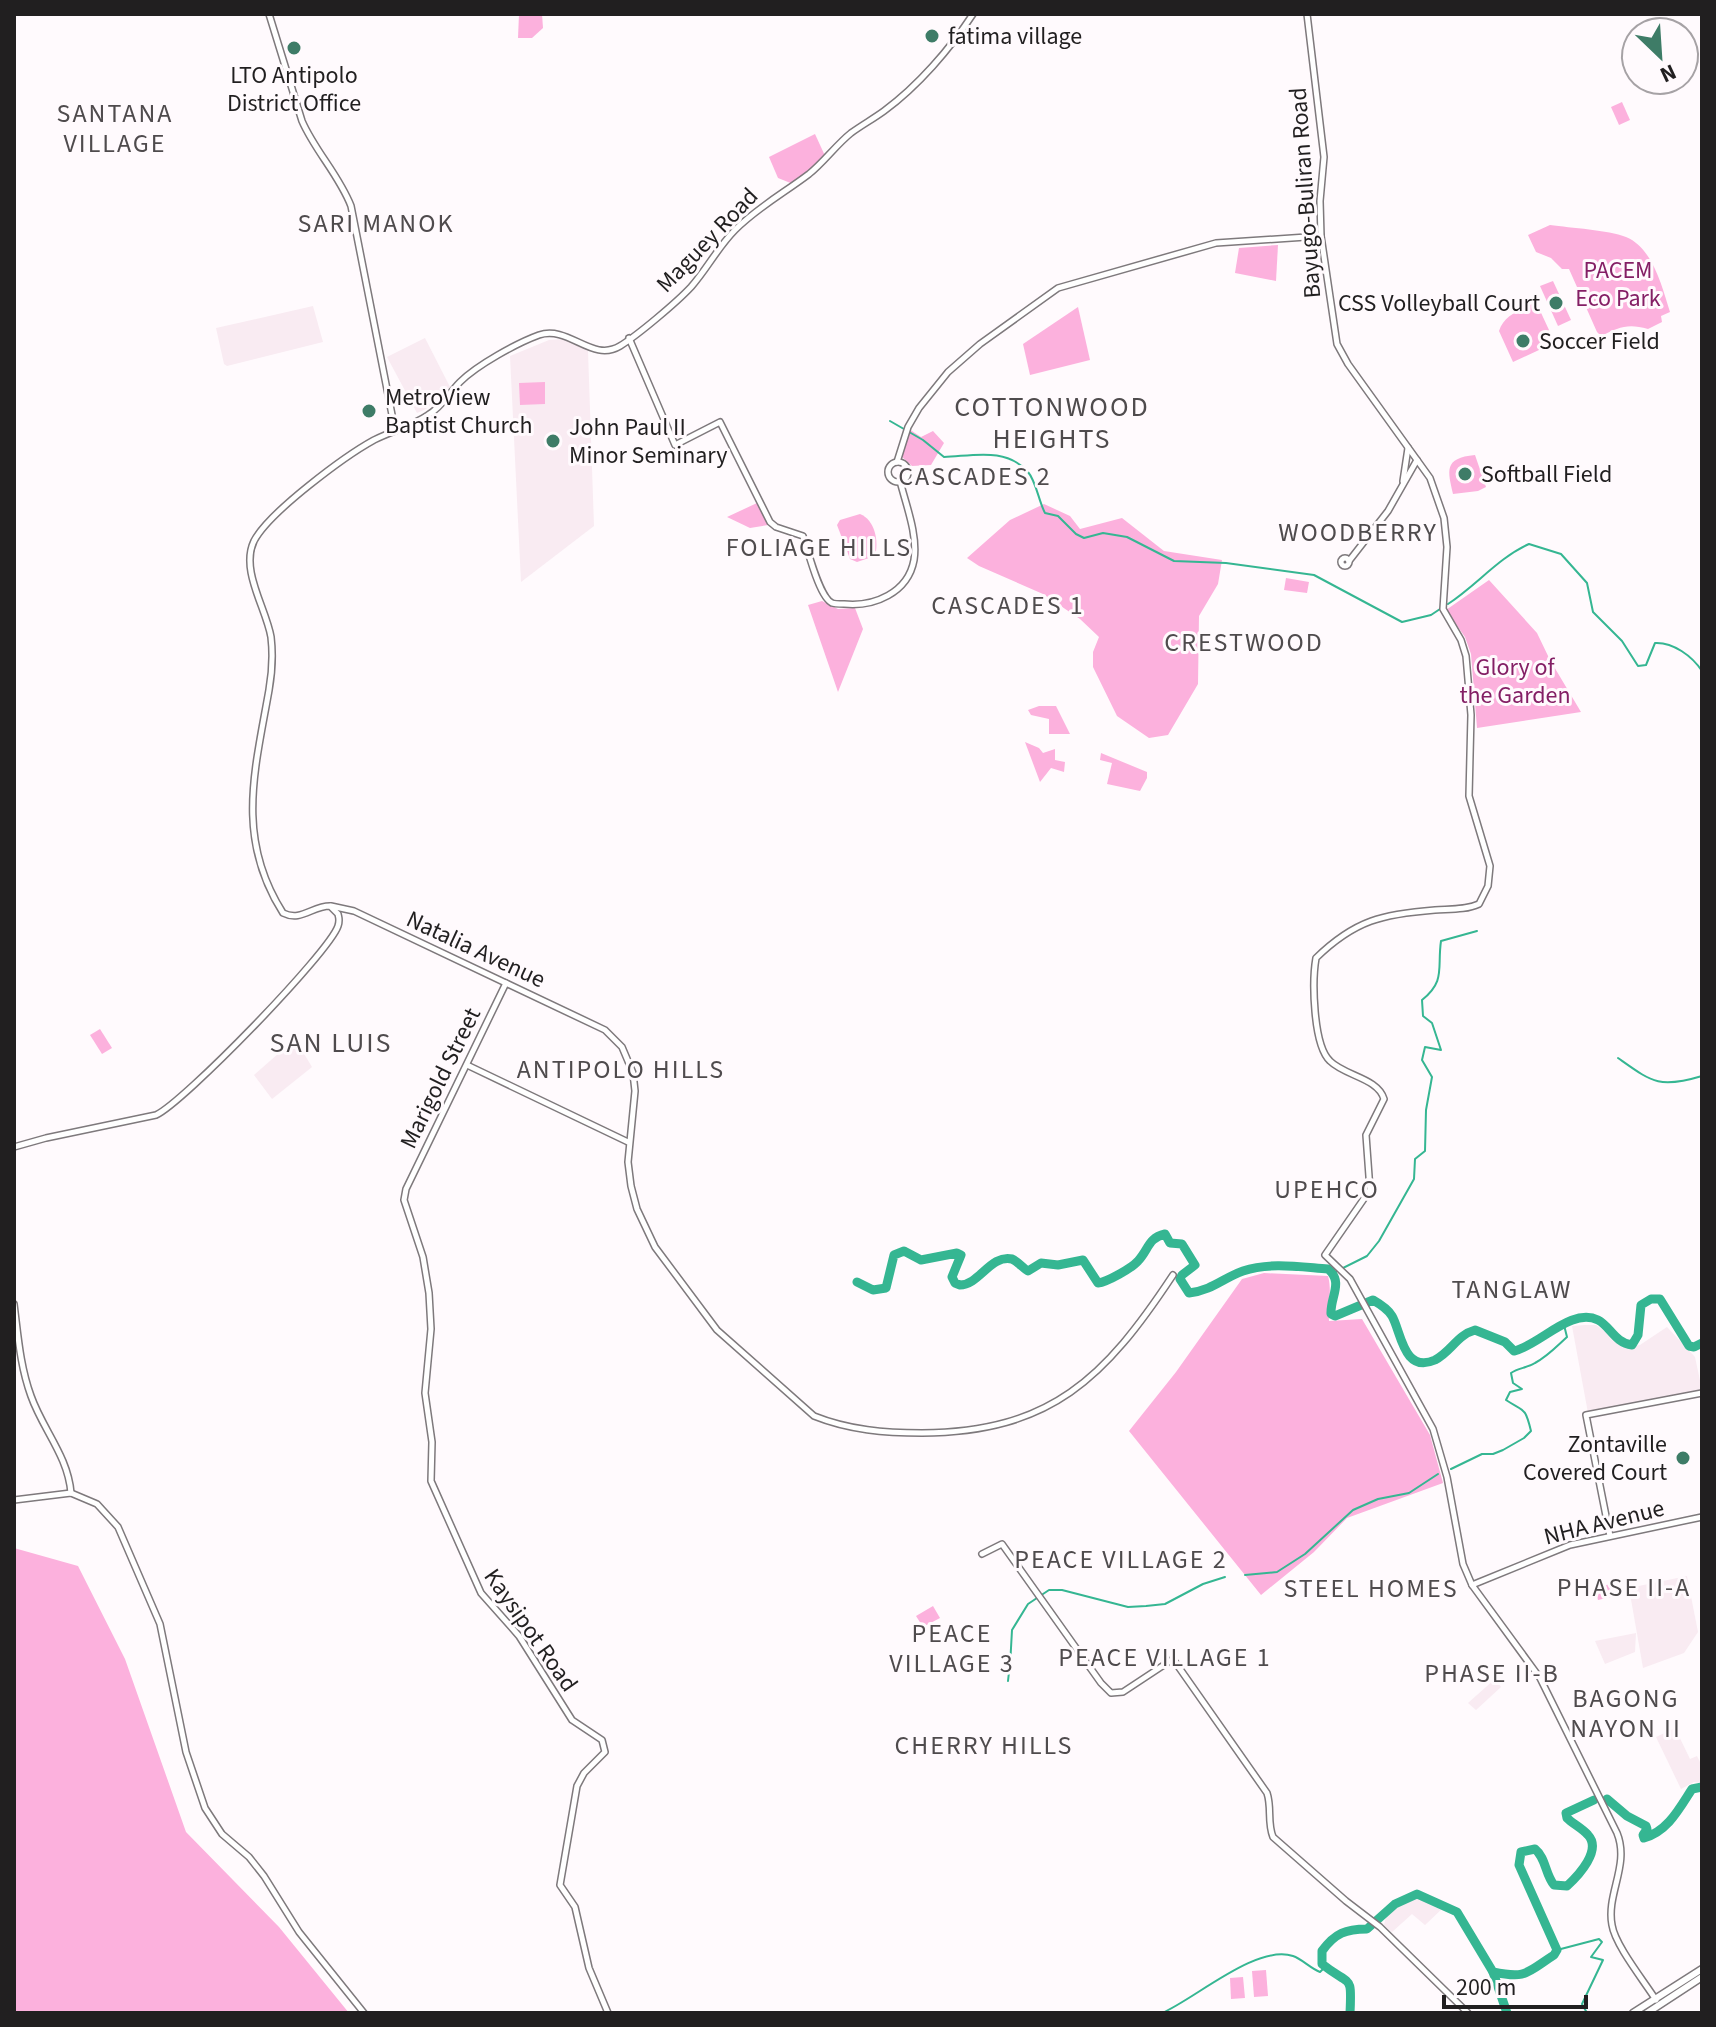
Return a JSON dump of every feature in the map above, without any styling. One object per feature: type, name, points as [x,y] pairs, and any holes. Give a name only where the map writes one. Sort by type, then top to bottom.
[{"type":"main road","points":[[1647,2013],[1702,1969]]},
{"type":"main road","points":[[1633,2013],[1702,1977]]},
{"type":"street","points":[[269,14],[302,121],[309,137],[345,190],[351,206],[395,430]]},
{"type":"street","name":"Maguey Road","points":[[330,906],[320,907],[299,917],[283,913],[267,881],[255,845],[252,797],[272,677],[272,656],[271,637],[251,563],[253,543],[265,526],[349,455],[426,417],[466,377],[539,335],[558,333],[600,351],[609,351],[629,338],[691,287],[734,231],[764,204],[806,176],[848,136],[905,93],[938,59],[973,14]]},
{"type":"street","name":"Bayugo-Buliran Road","points":[[1307,14],[1324,157],[1321,236],[1337,344],[1348,364],[1418,459],[1433,484],[1444,518],[1447,547],[1443,609],[1461,640],[1466,656],[1471,715],[1469,796],[1488,854],[1488,886],[1483,900],[1474,907],[1407,912],[1362,923],[1343,934],[1316,958],[1319,1042],[1328,1060],[1358,1079],[1376,1086],[1384,1099],[1366,1135],[1370,1190],[1325,1255],[1344,1272],[1433,1429],[1447,1477],[1463,1564],[1472,1585]]},
{"type":"street","points":[[897,462],[905,464],[908,471],[906,478],[900,481],[893,480],[889,473],[890,466],[897,462],[908,427],[919,408],[948,372],[980,344],[1058,288],[1216,243],[1321,236]]},
{"type":"street","points":[[629,338],[675,445],[720,422],[770,522],[803,536],[824,596],[832,604],[858,606],[870,603],[897,591],[909,578],[915,543],[900,481]]},
{"type":"street","points":[[1349,561],[1388,511],[1402,482],[1408,446]]},
{"type":"street","points":[[1402,482],[1418,459]]},
{"type":"street","points":[[14,1147],[156,1115],[170,1108],[218,1063],[308,965],[338,925],[338,914],[330,906]]},
{"type":"street","name":"Natalia Avenue","points":[[330,906],[354,911],[605,1030],[622,1047],[633,1073],[635,1091],[629,1142]]},
{"type":"street","name":"Marigold Street","points":[[406,1189],[506,983]]},
{"type":"street","points":[[467,1065],[629,1142],[631,1186],[637,1209],[655,1247],[680,1283],[730,1344],[814,1416],[830,1422],[885,1433],[973,1431],[1006,1424],[1048,1408],[1071,1394],[1111,1355],[1154,1304],[1173,1275]]},
{"type":"street","name":"Kaysipot Road","points":[[406,1189],[404,1200],[423,1257],[429,1293],[431,1329],[425,1393],[432,1442],[431,1481],[481,1593],[519,1636],[572,1720],[602,1740],[605,1746],[605,1752],[584,1773],[577,1786],[560,1885],[575,1907],[589,1968],[608,2013]]},
{"type":"street","points":[[14,1304],[27,1385],[67,1467],[71,1493]]},
{"type":"street","points":[[1610,1536],[1586,1415],[1702,1393]]},
{"type":"street","points":[[14,1500],[71,1493],[97,1504],[118,1527],[146,1587],[164,1639],[192,1773],[205,1808],[222,1834],[249,1857],[264,1876],[299,1932],[364,2013]]},
{"type":"street","name":"NHA Avenue","points":[[1472,1585],[1570,1545],[1702,1517]]},
{"type":"street","points":[[982,1554],[1002,1544],[1111,1693],[1123,1692],[1173,1659],[1267,1793],[1270,1802],[1269,1826],[1273,1837],[1380,1927],[1468,2013]]},
{"type":"street","points":[[1472,1585],[1540,1678],[1617,1833],[1622,1854],[1613,1901],[1612,1927],[1657,2002]]},
{"type":"shaded area","points":[[313,306],[323,342],[227,366],[224,364],[216,328]]},
{"type":"shaded area","points":[[425,338],[450,387],[426,409],[417,413],[387,357]]},
{"type":"shaded area","name":"John Paul II Minor Seminary","points":[[563,339],[588,351],[594,526],[521,582],[510,356],[549,340]]},
{"type":"shaded area","points":[[295,1039],[312,1067],[272,1099],[254,1075]]},
{"type":"shaded area","points":[[1596,1325],[1626,1347],[1640,1345],[1667,1327],[1695,1357],[1702,1390],[1588,1413],[1572,1326]]},
{"type":"shaded area","points":[[1687,1576],[1698,1632],[1684,1653],[1643,1668],[1629,1588]]},
{"type":"shaded area","points":[[1636,1633],[1635,1652],[1605,1664],[1595,1641]]},
{"type":"shaded area","points":[[1495,1679],[1501,1687],[1476,1710],[1468,1703]]},
{"type":"shaded area","points":[[1675,1728],[1690,1759],[1697,1756],[1702,1766],[1702,1783],[1694,1782],[1681,1789],[1656,1737]]},
{"type":"shaded area","points":[[1417,1895],[1444,1907],[1425,1925],[1412,1914],[1392,1932],[1384,1925],[1387,1912]]},
{"type":"green space","points":[[519,14],[542,14],[543,28],[532,38],[518,38]]},
{"type":"green space","points":[[1622,102],[1630,120],[1619,125],[1611,107]]},
{"type":"green space","points":[[815,134],[826,158],[793,184],[778,178],[769,157]]},
{"type":"green space","name":"PACEM Eco Park","points":[[1550,225],[1609,233],[1635,242],[1655,269],[1670,312],[1661,316],[1662,322],[1648,329],[1624,327],[1601,336],[1569,269],[1562,269],[1551,258],[1536,252],[1528,235]]},
{"type":"green space","points":[[1278,245],[1276,281],[1235,273],[1239,248]]},
{"type":"green space","name":"CSS Volleyball Court","points":[[1553,281],[1571,320],[1558,326],[1540,286]]},
{"type":"green space","name":"Soccer Field","points":[[1536,302],[1549,330],[1539,350],[1513,362],[1499,331],[1501,325],[1519,310]]},
{"type":"green space","points":[[1078,307],[1090,360],[1030,375],[1023,344]]},
{"type":"green space","points":[[545,382],[545,404],[520,405],[519,383]]},
{"type":"green space","points":[[909,429],[921,437],[933,431],[944,443],[931,465],[912,466],[901,456]]},
{"type":"green space","name":"Softball Field","points":[[1475,455],[1486,487],[1453,494],[1450,467],[1457,459]]},
{"type":"green space","points":[[757,503],[768,525],[750,528],[727,517]]},
{"type":"green space","points":[[1044,504],[1070,516],[1080,529],[1122,518],[1164,551],[1222,560],[1218,584],[1199,616],[1198,684],[1168,735],[1149,738],[1117,716],[1093,667],[1093,652],[1099,637],[1080,619],[1043,594],[967,558],[1010,520]]},
{"type":"green space","points":[[860,514],[872,526],[876,550],[875,556],[857,562],[850,559],[837,525],[840,520]]},
{"type":"green space","points":[[1286,578],[1309,582],[1307,593],[1284,590]]},
{"type":"green space","name":"Glory of the Garden","points":[[1489,580],[1537,633],[1581,712],[1477,728],[1471,654],[1465,637],[1446,610]]},
{"type":"green space","points":[[822,601],[838,609],[855,608],[863,629],[838,692],[808,605]]},
{"type":"green space","points":[[1039,706],[1056,706],[1070,734],[1049,734],[1049,719],[1031,715],[1028,710]]},
{"type":"green space","points":[[1025,742],[1043,753],[1055,749],[1055,760],[1065,762],[1064,772],[1051,768],[1040,782]]},
{"type":"green space","points":[[1101,753],[1147,772],[1140,791],[1107,784],[1112,763],[1100,760]]},
{"type":"green space","points":[[100,1029],[112,1048],[102,1054],[90,1035]]},
{"type":"green space","points":[[1264,1273],[1328,1276],[1329,1321],[1362,1319],[1430,1435],[1443,1483],[1347,1518],[1314,1552],[1261,1595],[1129,1431],[1176,1372],[1242,1279]]},
{"type":"green space","points":[[14,1548],[78,1566],[125,1659],[186,1832],[279,1927],[349,2013],[14,2013]]},
{"type":"green space","points":[[1617,1583],[1620,1595],[1598,1600],[1595,1587]]},
{"type":"green space","points":[[933,1606],[940,1618],[923,1627],[916,1616]]},
{"type":"green space","points":[[1266,1970],[1268,1996],[1254,1997],[1252,1971]]},
{"type":"green space","points":[[1243,1977],[1245,1998],[1231,1999],[1230,1978]]},
{"type":"waterway","points":[[890,421],[923,440],[944,457],[989,455],[1019,464],[1031,476],[1045,513],[1058,516],[1084,538],[1103,533],[1127,537],[1174,561],[1226,563],[1314,575],[1402,622],[1431,615],[1440,609]]},
{"type":"waterway","points":[[1448,604],[1507,557],[1529,544],[1561,554],[1587,583],[1593,612],[1622,641],[1638,666],[1646,665],[1655,643],[1662,643],[1682,651],[1702,671]]},
{"type":"waterway","points":[[1333,1273],[1367,1256],[1379,1241],[1414,1179],[1415,1159],[1425,1151],[1426,1110],[1432,1077],[1422,1060],[1425,1047],[1441,1050],[1432,1023],[1423,1016],[1422,1000],[1438,980],[1441,941],[1477,931]]},
{"type":"waterway","points":[[1618,1058],[1657,1081],[1676,1082],[1702,1076]]},
{"type":"waterway","points":[[857,1282],[873,1290],[886,1288],[894,1255],[904,1251],[921,1260],[957,1253],[961,1255],[952,1277],[960,1285],[967,1284],[991,1265],[1005,1259],[1014,1260],[1028,1271],[1041,1263],[1058,1265],[1083,1260],[1098,1283],[1130,1267],[1152,1241],[1165,1234],[1170,1243],[1182,1244],[1195,1265],[1180,1279],[1189,1293],[1253,1268],[1285,1266],[1328,1269],[1336,1284],[1331,1314],[1335,1316],[1373,1300],[1390,1313],[1410,1356],[1424,1363],[1435,1360],[1475,1330],[1505,1342],[1514,1351],[1566,1323],[1588,1317],[1598,1320],[1621,1341],[1632,1345],[1638,1335],[1641,1305],[1651,1299],[1660,1299],[1689,1346],[1702,1343]]},
{"type":"waterway","points":[[1451,1469],[1482,1454],[1503,1450],[1531,1431],[1523,1411],[1506,1400],[1510,1392],[1522,1389],[1513,1383],[1511,1373],[1535,1363],[1555,1348],[1567,1337],[1564,1325]]},
{"type":"waterway","points":[[1245,1575],[1277,1572],[1305,1554],[1353,1510],[1378,1499],[1409,1493],[1438,1474]]},
{"type":"waterway","points":[[1010,1666],[1012,1630],[1028,1604],[1049,1590],[1062,1590],[1128,1607],[1146,1606],[1165,1604],[1203,1584],[1225,1577]]},
{"type":"waterway","points":[[1008,1681],[1009,1672]]},
{"type":"waterway","points":[[1607,1799],[1627,1816],[1646,1826],[1644,1838],[1666,1825],[1692,1789],[1702,1787]]},
{"type":"waterway","points":[[1350,2013],[1350,1986],[1322,1964],[1322,1951],[1336,1936],[1347,1931],[1367,1929],[1395,1904],[1417,1894],[1457,1912],[1493,1972],[1526,1973],[1554,1955],[1557,1950],[1519,1865],[1521,1852],[1535,1849],[1554,1885],[1567,1886],[1591,1855],[1592,1841],[1567,1818],[1566,1813],[1594,1800]]},
{"type":"waterway","points":[[1557,1950],[1599,1939],[1602,1942],[1591,1957],[1603,1960],[1582,2004],[1587,2013]]},
{"type":"waterway","points":[[1162,2013],[1244,1965],[1262,1958],[1278,1954],[1293,1956],[1320,1972],[1325,1967]]},
{"type":"waterway","points":[[1493,1972],[1507,2013]]},
{"type":"place","name":"fatima village","points":[[932,36]]},
{"type":"place","name":"LTO Antipolo District Office","points":[[294,48]]},
{"type":"place","name":"CSS Volleyball Court","points":[[1556,303]]},
{"type":"place","name":"Soccer Field","points":[[1523,341]]},
{"type":"place","name":"MetroView Baptist Church","points":[[369,411]]},
{"type":"place","name":"John Paul II Minor Seminary","points":[[553,441]]},
{"type":"place","name":"Softball Field","points":[[1465,474]]},
{"type":"place","name":"Zontaville Covered Court","points":[[1683,1458]]},
{"type":"district","name":"SANTANA VILLAGE","points":[[115,128]]},
{"type":"district","name":"SARI MANOK","points":[[376,223]]},
{"type":"district","name":"COTTONWOOD HEIGHTS","points":[[1052,422]]},
{"type":"district","name":"CASCADES 2","points":[[975,476]]},
{"type":"district","name":"WOODBERRY","points":[[1358,532]]},
{"type":"district","name":"FOLIAGE HILLS","points":[[819,547]]},
{"type":"district","name":"CASCADES 1","points":[[1008,605]]},
{"type":"district","name":"CRESTWOOD","points":[[1244,642]]},
{"type":"district","name":"SAN LUIS","points":[[331,1042]]},
{"type":"district","name":"ANTIPOLO HILLS","points":[[621,1069]]},
{"type":"district","name":"UPEHCO","points":[[1327,1189]]},
{"type":"district","name":"TANGLAW","points":[[1512,1289]]},
{"type":"district","name":"PEACE VILLAGE 2","points":[[1121,1559]]},
{"type":"district","name":"PHASE II-A","points":[[1624,1587]]},
{"type":"district","name":"STEEL HOMES","points":[[1371,1588]]},
{"type":"district","name":"PEACE VILLAGE 3","points":[[952,1648]]},
{"type":"district","name":"PEACE VILLAGE 1","points":[[1165,1657]]},
{"type":"district","name":"PHASE II-B","points":[[1492,1673]]},
{"type":"district","name":"BAGONG NAYON II","points":[[1626,1713]]},
{"type":"district","name":"CHERRY HILLS","points":[[984,1745]]}]
